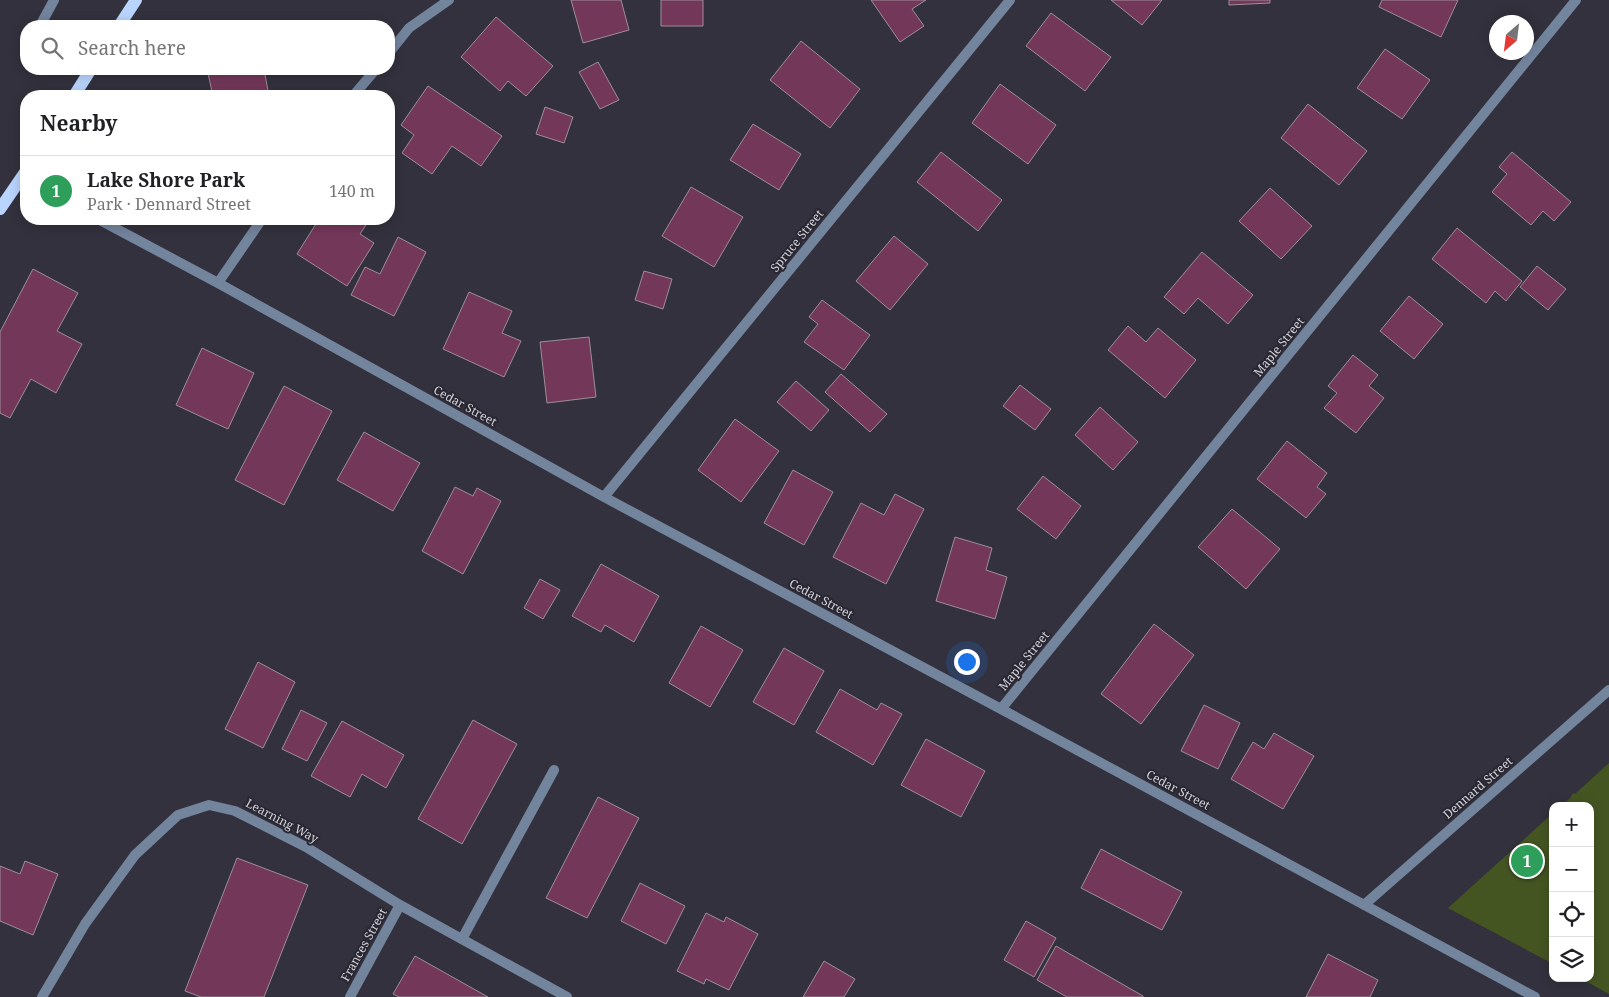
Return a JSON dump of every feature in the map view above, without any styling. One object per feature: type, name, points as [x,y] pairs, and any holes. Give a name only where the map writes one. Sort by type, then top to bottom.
[{"type":"main road","points":[[123,20],[136,0]]},
{"type":"main road","points":[[78,90],[88,75]]},
{"type":"main road","points":[[0,209],[20,183]]},
{"type":"street","points":[[43,20],[54,0]]},
{"type":"street","points":[[395,46],[409,28],[449,0]]},
{"type":"street","name":"Spruce Street","points":[[604,497],[1010,0]]},
{"type":"street","name":"Maple Street","points":[[1001,709],[1576,0]]},
{"type":"street","points":[[358,90],[371,75]]},
{"type":"street","name":"Cedar Street","points":[[109,225],[218,283],[604,497],[1535,997]]},
{"type":"street","points":[[218,283],[258,225]]},
{"type":"street","name":"Dennard Street","points":[[1364,905],[1609,690]]},
{"type":"street","points":[[462,939],[554,770]]},
{"type":"street","name":"Learning Way","points":[[42,997],[85,924],[135,855],[178,815],[210,805],[235,811],[306,847],[400,904],[566,997]]},
{"type":"street","name":"Frances Street","points":[[350,997],[400,904]]},
{"type":"green space","points":[[1609,763],[1609,994],[1587,982],[1594,982],[1594,802],[1566,802],[1573,793],[1575,794]]},
{"type":"green space","points":[[1549,817],[1549,962],[1448,908]]},
{"type":"building","points":[[571,0],[621,0],[629,30],[583,43]]},
{"type":"building","points":[[661,0],[703,0],[703,26],[661,26]]},
{"type":"building","points":[[871,0],[926,0],[912,9],[924,26],[900,42]]},
{"type":"building","points":[[1111,0],[1162,0],[1142,25]]},
{"type":"building","points":[[1229,0],[1270,0],[1270,3],[1229,5]]},
{"type":"building","points":[[1382,0],[1458,0],[1441,37],[1379,7]]},
{"type":"building","points":[[1051,13],[1111,57],[1085,91],[1026,46]]},
{"type":"building","points":[[496,17],[553,66],[526,96],[508,81],[500,91],[461,57]]},
{"type":"building","points":[[801,41],[860,89],[830,128],[770,80]]},
{"type":"building","points":[[1385,49],[1430,80],[1402,119],[1357,88]]},
{"type":"building","points":[[598,62],[619,100],[600,109],[579,72]]},
{"type":"building","points":[[208,75],[265,75],[268,90],[212,90]]},
{"type":"building","points":[[1000,84],[1056,125],[1028,164],[972,123]]},
{"type":"building","points":[[428,86],[502,136],[481,166],[452,146],[432,174],[402,153],[414,135],[401,125]]},
{"type":"building","points":[[1308,104],[1367,151],[1339,185],[1281,138]]},
{"type":"building","points":[[545,107],[573,117],[564,143],[536,134]]},
{"type":"building","points":[[753,124],[801,154],[779,190],[730,160]]},
{"type":"building","points":[[941,152],[1002,200],[978,231],[917,182]]},
{"type":"building","points":[[1512,152],[1571,202],[1554,221],[1543,211],[1531,225],[1492,192],[1507,174],[1499,167]]},
{"type":"building","points":[[691,187],[743,217],[714,267],[662,236]]},
{"type":"building","points":[[1270,188],[1312,226],[1281,259],[1239,221]]},
{"type":"building","points":[[315,225],[366,225],[360,234],[374,243],[347,286],[297,254]]},
{"type":"building","points":[[1457,228],[1522,281],[1506,301],[1495,291],[1486,303],[1432,259]]},
{"type":"building","points":[[894,236],[928,264],[890,310],[856,281]]},
{"type":"building","points":[[398,237],[426,252],[394,316],[351,295],[365,267],[380,274]]},
{"type":"building","points":[[1202,252],[1253,295],[1228,324],[1198,298],[1184,314],[1164,297]]},
{"type":"building","points":[[1537,266],[1566,289],[1548,310],[1520,287]]},
{"type":"building","points":[[33,269],[78,293],[57,331],[82,344],[56,393],[31,379],[10,418],[0,413],[0,332]]},
{"type":"building","points":[[644,271],[672,279],[663,309],[635,300]]},
{"type":"building","points":[[469,292],[512,311],[502,333],[521,341],[504,377],[443,349]]},
{"type":"building","points":[[1409,296],[1443,324],[1414,359],[1380,331]]},
{"type":"building","points":[[822,300],[870,335],[844,370],[804,342],[818,324],[809,317]]},
{"type":"building","points":[[1128,326],[1146,342],[1158,328],[1196,360],[1165,398],[1108,350]]},
{"type":"building","points":[[589,337],[596,397],[547,403],[540,342]]},
{"type":"building","points":[[202,348],[254,373],[228,429],[176,405]]},
{"type":"building","points":[[1353,355],[1378,375],[1369,386],[1384,398],[1356,433],[1324,408],[1337,393],[1328,386]]},
{"type":"building","points":[[841,374],[887,414],[870,432],[825,392]]},
{"type":"building","points":[[796,381],[829,410],[811,431],[777,402]]},
{"type":"building","points":[[1020,385],[1051,409],[1035,430],[1003,406]]},
{"type":"building","points":[[284,386],[332,411],[284,505],[235,480]]},
{"type":"building","points":[[1100,407],[1138,442],[1113,470],[1075,435]]},
{"type":"building","points":[[735,419],[779,451],[741,502],[698,470]]},
{"type":"building","points":[[364,432],[420,463],[393,511],[337,480]]},
{"type":"building","points":[[1287,441],[1327,473],[1317,487],[1326,494],[1306,518],[1257,479]]},
{"type":"building","points":[[793,470],[833,492],[804,545],[764,523]]},
{"type":"building","points":[[1043,476],[1081,506],[1056,539],[1017,509]]},
{"type":"building","points":[[455,487],[473,496],[477,488],[501,501],[463,574],[422,551]]},
{"type":"building","points":[[895,494],[924,509],[886,584],[833,557],[861,503],[884,515]]},
{"type":"building","points":[[1232,509],[1280,549],[1246,589],[1198,547]]},
{"type":"building","points":[[955,537],[992,548],[986,570],[1007,577],[995,619],[936,601]]},
{"type":"building","points":[[601,564],[659,596],[634,642],[605,625],[601,632],[572,616]]},
{"type":"building","points":[[540,579],[560,590],[543,619],[524,608]]},
{"type":"building","points":[[1154,624],[1194,655],[1141,724],[1101,694]]},
{"type":"building","points":[[701,626],[743,650],[710,707],[669,683]]},
{"type":"building","points":[[784,648],[824,671],[794,725],[753,702]]},
{"type":"building","points":[[258,662],[295,682],[263,748],[225,729]]},
{"type":"building","points":[[840,689],[877,710],[881,703],[902,714],[873,765],[816,732]]},
{"type":"building","points":[[1204,705],[1240,723],[1218,769],[1181,751]]},
{"type":"building","points":[[301,710],[327,723],[307,761],[282,749]]},
{"type":"building","points":[[473,720],[517,744],[462,844],[418,819]]},
{"type":"building","points":[[342,721],[404,755],[386,788],[362,774],[350,797],[311,776]]},
{"type":"building","points":[[1274,733],[1314,756],[1283,809],[1231,779],[1253,742],[1264,749]]},
{"type":"building","points":[[926,739],[985,771],[961,817],[901,785]]},
{"type":"building","points":[[598,797],[639,818],[587,918],[546,898]]},
{"type":"building","points":[[1101,849],[1182,892],[1162,930],[1081,888]]},
{"type":"building","points":[[237,858],[308,885],[264,997],[201,997],[185,991]]},
{"type":"building","points":[[25,861],[58,874],[33,935],[0,921],[0,866],[20,874]]},
{"type":"building","points":[[640,883],[685,906],[666,944],[621,921]]},
{"type":"building","points":[[706,913],[724,922],[726,917],[758,934],[729,990],[706,979],[704,984],[677,971]]},
{"type":"building","points":[[1026,921],[1056,938],[1034,977],[1004,960]]},
{"type":"building","points":[[1056,946],[1143,997],[1067,997],[1037,980]]},
{"type":"building","points":[[1328,954],[1378,980],[1370,997],[1306,997]]},
{"type":"building","points":[[415,956],[488,997],[399,997],[393,994]]},
{"type":"building","points":[[824,961],[855,979],[844,997],[803,997]]},
{"type":"place","name":"Lake Shore Park","points":[[1527,861]]}]
